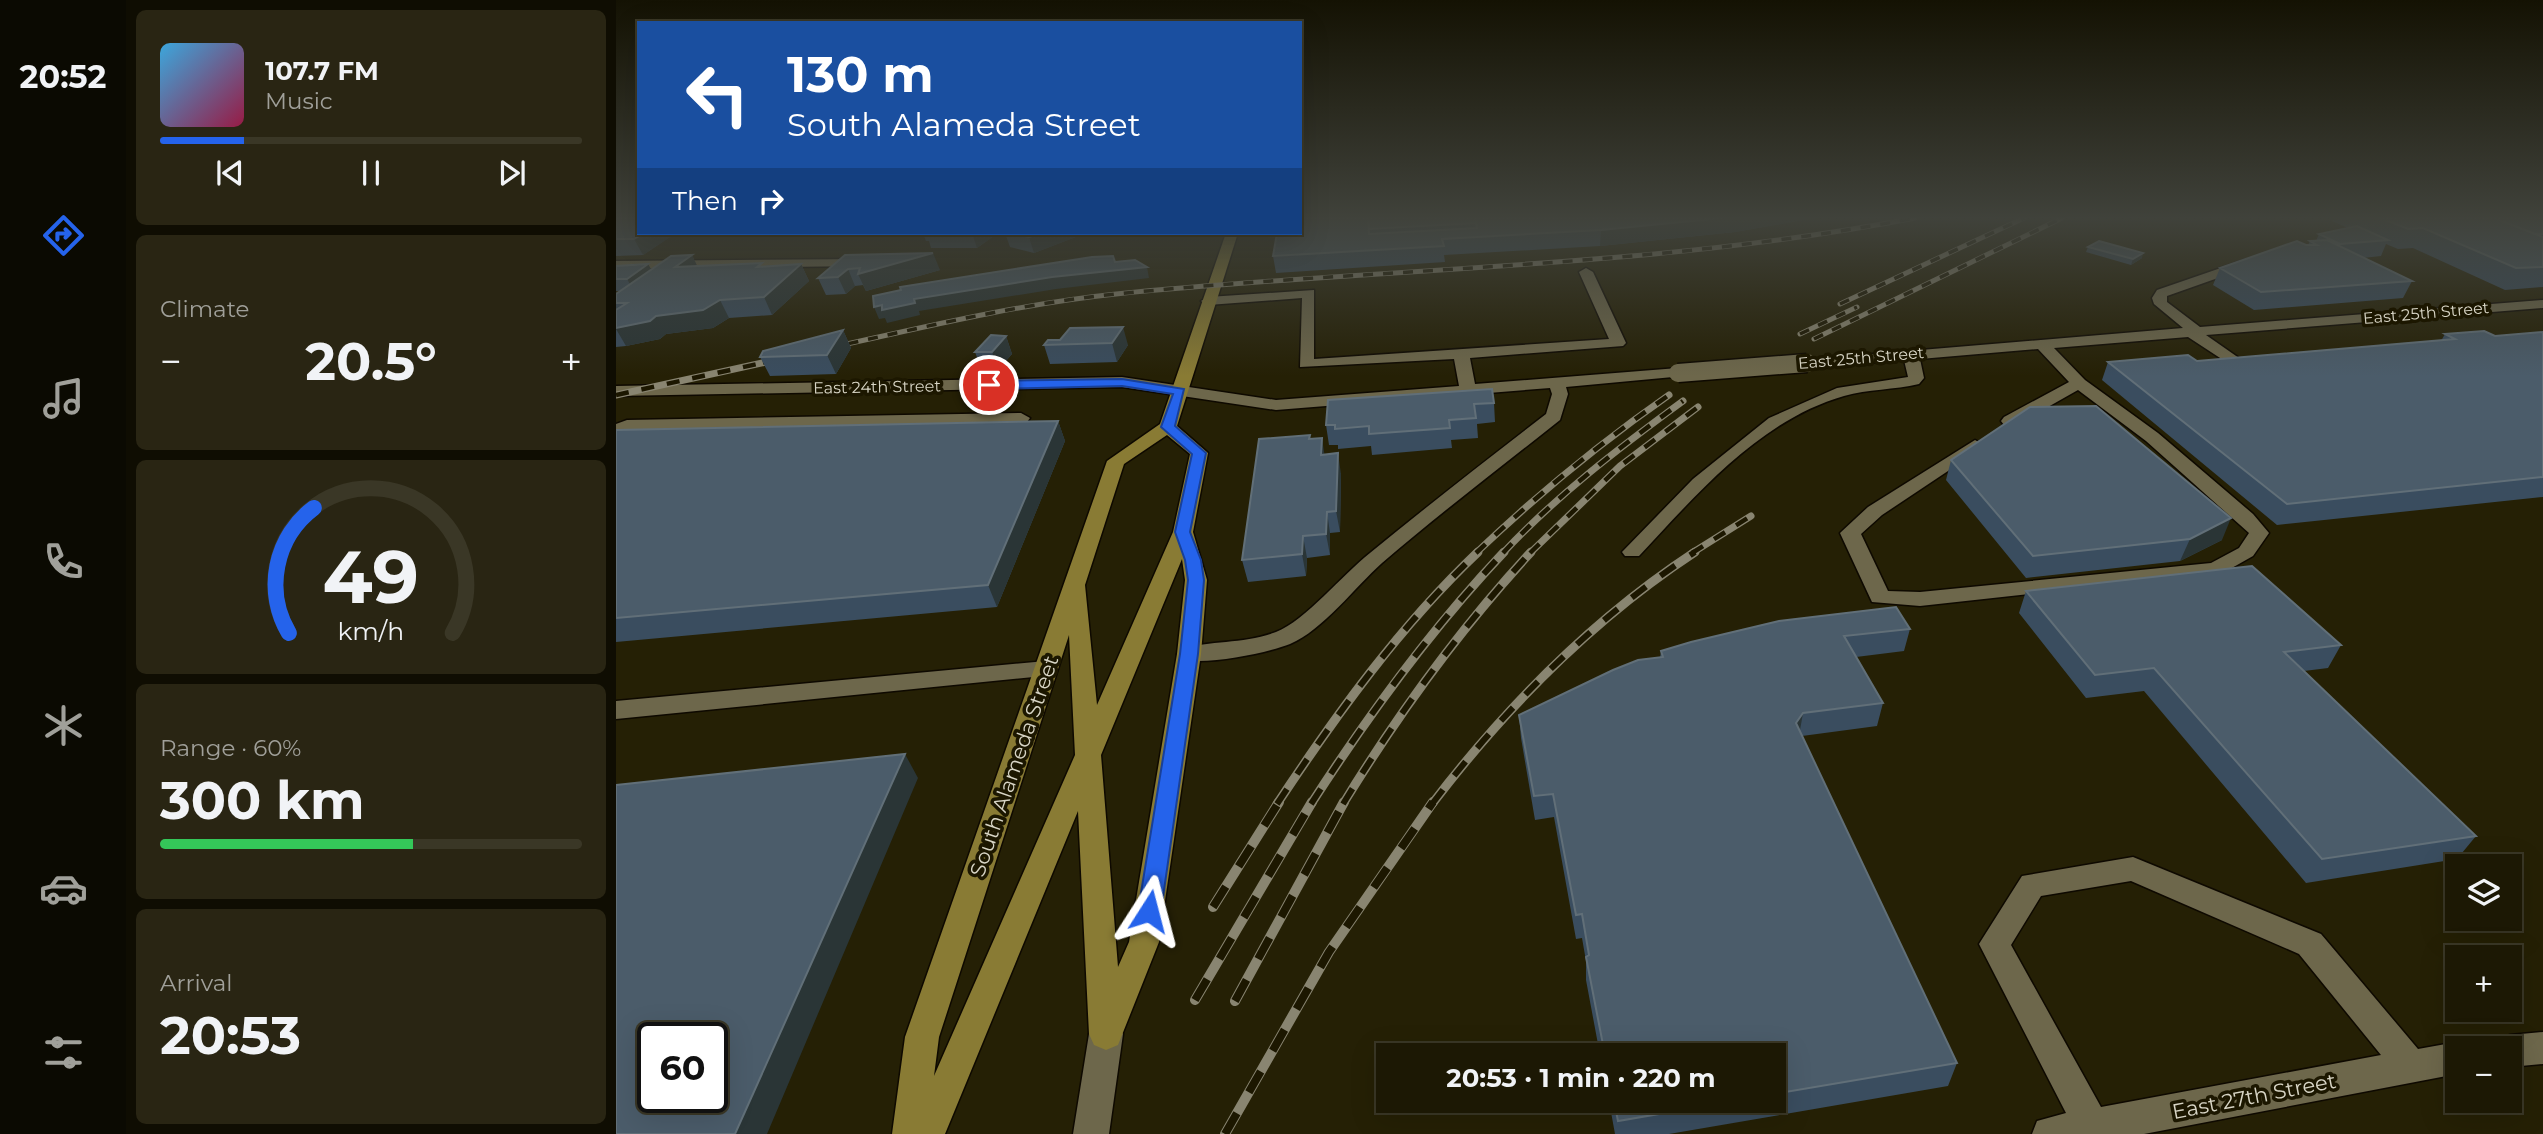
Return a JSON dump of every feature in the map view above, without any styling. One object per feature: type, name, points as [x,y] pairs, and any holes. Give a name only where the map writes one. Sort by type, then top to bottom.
[{"type":"main road","points":[[927,1134],[1182,532],[1199,453],[1168,427],[1208,301],[1221,271]]},
{"type":"main road","name":"South Alameda Street","points":[[910,1134],[922,1037],[1116,460],[1168,427]]},
{"type":"main road","points":[[1106,1034],[1144,942],[1189,654],[1196,580],[1193,560],[1182,532]]},
{"type":"main road","points":[[1076,578],[1090,752],[1106,1034]]},
{"type":"street","points":[[2224,271],[2162,293],[2161,304],[2243,368]]},
{"type":"street","points":[[1208,301],[1309,293],[1306,365],[1618,343],[1586,272]]},
{"type":"street","name":"East 25th Street","points":[[1180,392],[1276,405],[2543,304]]},
{"type":"street","points":[[2041,343],[2079,383],[2152,437],[2246,518],[2259,533],[2246,552],[2216,569],[1920,599],[1880,597],[1850,533],[1875,511],[2028,409],[2079,383]]},
{"type":"street","points":[[1461,354],[1468,390]]},
{"type":"street","points":[[1632,552],[1706,473],[1800,408],[1836,393],[1913,381],[1916,377],[1911,354]]},
{"type":"street","name":"East 24th Street","points":[[616,391],[1122,382],[1180,392]]},
{"type":"street","points":[[1189,654],[1235,649],[1283,638],[1301,627],[1375,559],[1554,416],[1560,394],[1556,382]]},
{"type":"street","points":[[961,418],[989,385]]},
{"type":"street","points":[[690,424],[734,391]]},
{"type":"street","points":[[616,429],[627,425],[1021,418]]},
{"type":"street","points":[[616,710],[1046,669]]},
{"type":"street","points":[[2092,1126],[1994,944],[2032,885],[2133,869],[2310,944],[2411,1066]]},
{"type":"street","points":[[1091,1134],[1106,1034]]},
{"type":"street","points":[[2522,1050],[2543,1048]]},
{"type":"street","name":"East 27th Street","points":[[2050,1134],[2445,1060]]},
{"type":"building","points":[[616,271],[638,271],[627,279],[616,279]]},
{"type":"building","points":[[649,271],[793,271],[764,297],[720,300],[703,310],[656,316],[650,321],[616,328],[616,310],[627,303],[616,303],[616,294]]},
{"type":"building","points":[[826,271],[846,271],[838,277],[818,278]]},
{"type":"building","points":[[1003,271],[1110,271],[1052,277],[914,299],[915,303],[882,310],[882,305],[874,307],[873,296],[901,290],[900,287]]},
{"type":"building","points":[[2225,271],[2391,271],[2412,281],[2261,292]]},
{"type":"building","points":[[1123,327],[1112,343],[1044,345],[1048,340],[1060,340],[1070,328]]},
{"type":"building","points":[[843,330],[827,355],[760,357],[763,351]]},
{"type":"building","points":[[2484,331],[2495,336],[2543,332],[2543,477],[2287,504],[2108,362],[2188,355],[2197,361],[2455,339],[2445,334]]},
{"type":"building","points":[[991,335],[1006,336],[992,352],[975,352]]},
{"type":"building","points":[[1492,389],[1494,403],[1474,404],[1476,418],[1449,420],[1450,428],[1369,434],[1369,426],[1335,429],[1335,425],[1326,425],[1328,400]]},
{"type":"building","points":[[2096,406],[2231,518],[2190,539],[2033,556],[1951,460],[2030,407]]},
{"type":"building","points":[[1058,421],[988,585],[616,618],[616,430]]},
{"type":"building","points":[[1310,435],[1309,439],[1322,438],[1321,455],[1338,453],[1336,511],[1327,512],[1326,534],[1303,536],[1302,554],[1242,560],[1259,439]]},
{"type":"building","points":[[2252,566],[2341,645],[2284,652],[2476,836],[2322,859],[2154,668],[2095,675],[2026,591]]},
{"type":"building","points":[[1896,607],[1910,629],[1844,636],[1883,703],[1803,713],[1796,723],[1957,1063],[1786,1092],[1786,1043],[1603,1043],[1586,957],[1589,955],[1582,914],[1576,915],[1553,794],[1534,796],[1519,715],[1613,670],[1638,660],[1663,657],[1661,651],[1779,621]]},
{"type":"building","points":[[905,754],[735,1134],[616,1134],[616,785]]},
{"type":"building","points":[[1616,1113],[1665,1113],[1618,1121]]},
{"type":"railway","points":[[829,348],[972,317],[1080,298],[1216,285],[1427,271]]},
{"type":"railway","points":[[1840,304],[1911,271]]},
{"type":"railway","points":[[1814,339],[1954,271]]},
{"type":"railway","points":[[1800,334],[1857,307]]},
{"type":"railway","points":[[763,363],[781,359]]},
{"type":"railway","points":[[616,395],[771,361]]},
{"type":"railway","points":[[1476,553],[1570,470],[1669,395]]},
{"type":"railway","points":[[1504,552],[1612,454],[1683,401]]},
{"type":"railway","points":[[1531,552],[1620,466],[1698,407]]},
{"type":"railway","points":[[1692,553],[1751,516]]},
{"type":"railway","points":[[1277,804],[1370,672],[1422,610],[1478,552]]},
{"type":"railway","points":[[1311,804],[1402,673],[1451,611],[1504,552]]},
{"type":"railway","points":[[1343,804],[1385,738],[1431,674],[1479,612],[1531,552]]},
{"type":"railway","points":[[1432,804],[1490,733],[1553,667],[1621,606],[1695,552]]},
{"type":"railway","points":[[1213,907],[1279,802]]},
{"type":"railway","points":[[1195,1000],[1312,802]]},
{"type":"railway","points":[[1235,1001],[1344,802]]},
{"type":"railway","points":[[1225,1134],[1329,952],[1433,802]]},
{"type":"route","points":[[989,385],[1122,382],[1180,392],[1168,427],[1199,453],[1182,532],[1193,560],[1196,580],[1189,654],[1149,911]]}]
